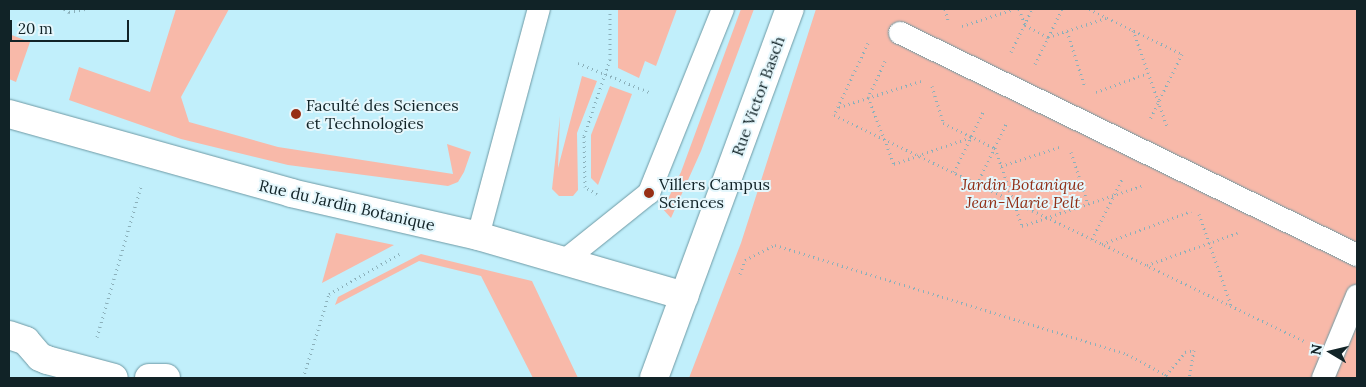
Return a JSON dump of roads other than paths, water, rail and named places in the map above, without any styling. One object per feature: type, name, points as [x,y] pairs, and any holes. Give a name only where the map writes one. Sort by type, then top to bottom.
[{"type":"street","name":"Rue Victor Basch","points":[[654,378],[790,9]]},
{"type":"street","name":"Rue du Jardin Botanique","points":[[9,114],[291,193],[478,236],[684,296]]},
{"type":"street","points":[[9,335],[26,341],[40,357],[114,378]]},
{"type":"street","points":[[149,378],[166,378]]},
{"type":"lane","points":[[478,236],[539,9]]},
{"type":"lane","points":[[564,261],[649,193],[723,9]]},
{"type":"lane","points":[[900,33],[1357,255]]},
{"type":"lane","points":[[1323,378],[1331,354],[1357,296]]},
{"type":"place","name":"Faculté des Sciences et Technologies","points":[[296,114]]},
{"type":"place","name":"Villers Campus Sciences","points":[[649,193]]},
{"type":"park label","name":"Jardin Botanique Jean-Marie Pelt","points":[[1023,193]]}]
